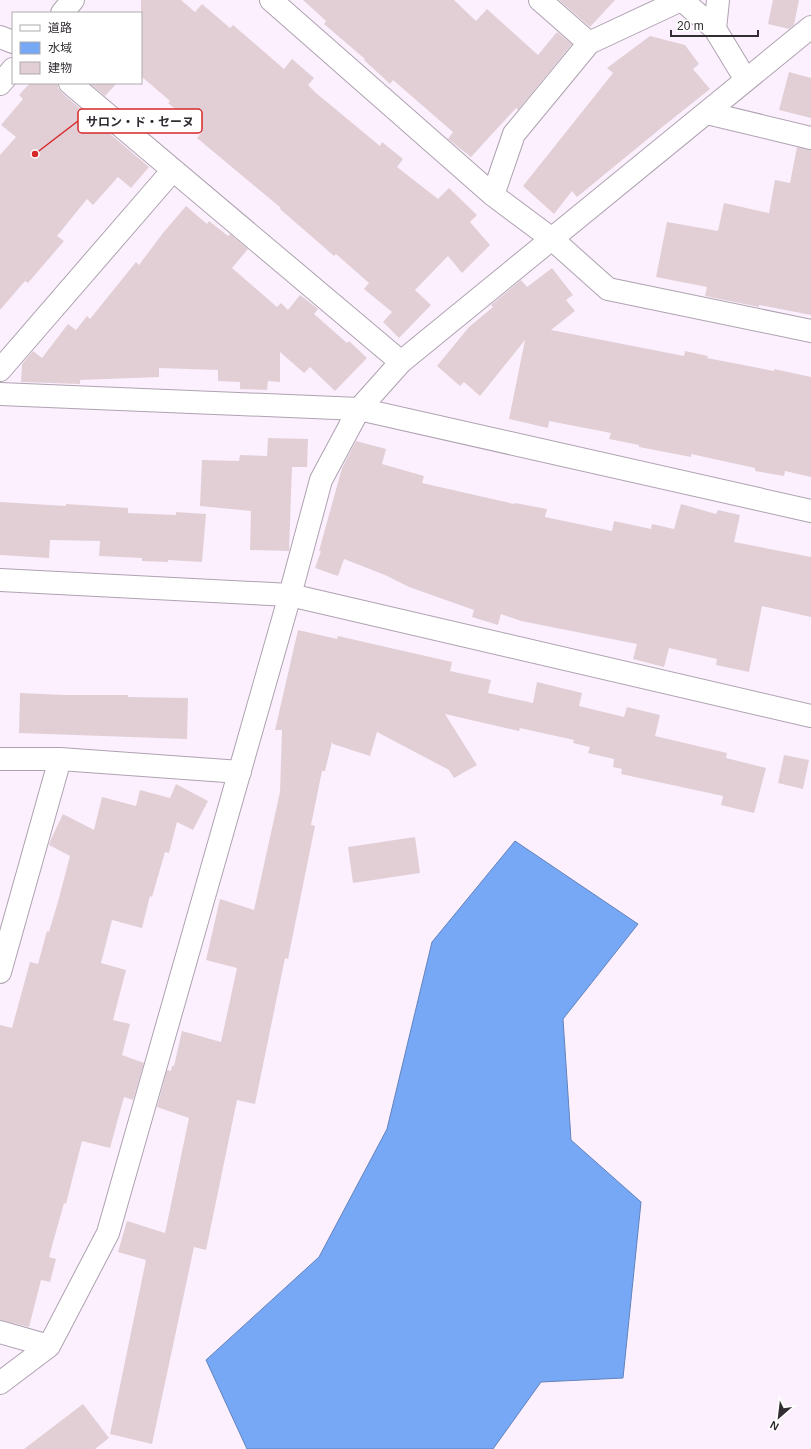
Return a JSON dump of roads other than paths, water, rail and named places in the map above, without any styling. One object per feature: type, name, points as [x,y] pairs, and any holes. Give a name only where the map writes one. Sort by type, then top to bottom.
[{"type":"street","points":[[63,12],[73,0]]},
{"type":"street","points":[[271,0],[493,195],[552,239],[608,289],[811,331]]},
{"type":"street","points":[[540,0],[589,43]]},
{"type":"street","points":[[493,195],[514,134],[589,43],[681,0],[715,29],[746,80]]},
{"type":"street","points":[[715,29],[718,0]]},
{"type":"street","points":[[0,1383],[49,1346],[108,1233],[240,772],[321,480],[359,409],[401,362],[811,27]]},
{"type":"street","points":[[0,37],[12,42]]},
{"type":"street","points":[[0,84],[12,70]]},
{"type":"street","points":[[71,84],[401,362]]},
{"type":"street","points":[[706,113],[811,138]]},
{"type":"street","points":[[0,370],[173,170]]},
{"type":"street","points":[[0,394],[359,409],[811,511]]},
{"type":"street","points":[[0,580],[290,595],[811,716]]},
{"type":"street","points":[[0,759],[60,759],[240,772]]},
{"type":"street","points":[[0,972],[60,759]]},
{"type":"street","points":[[0,1332],[49,1346]]},
{"type":"water","points":[[515,841],[638,924],[563,1019],[571,1140],[641,1202],[623,1378],[541,1382],[493,1449],[247,1449],[206,1360],[319,1257],[387,1129],[432,942]]},
{"type":"place","name":"サロン・ド・セーヌ","points":[[35,154]]}]
